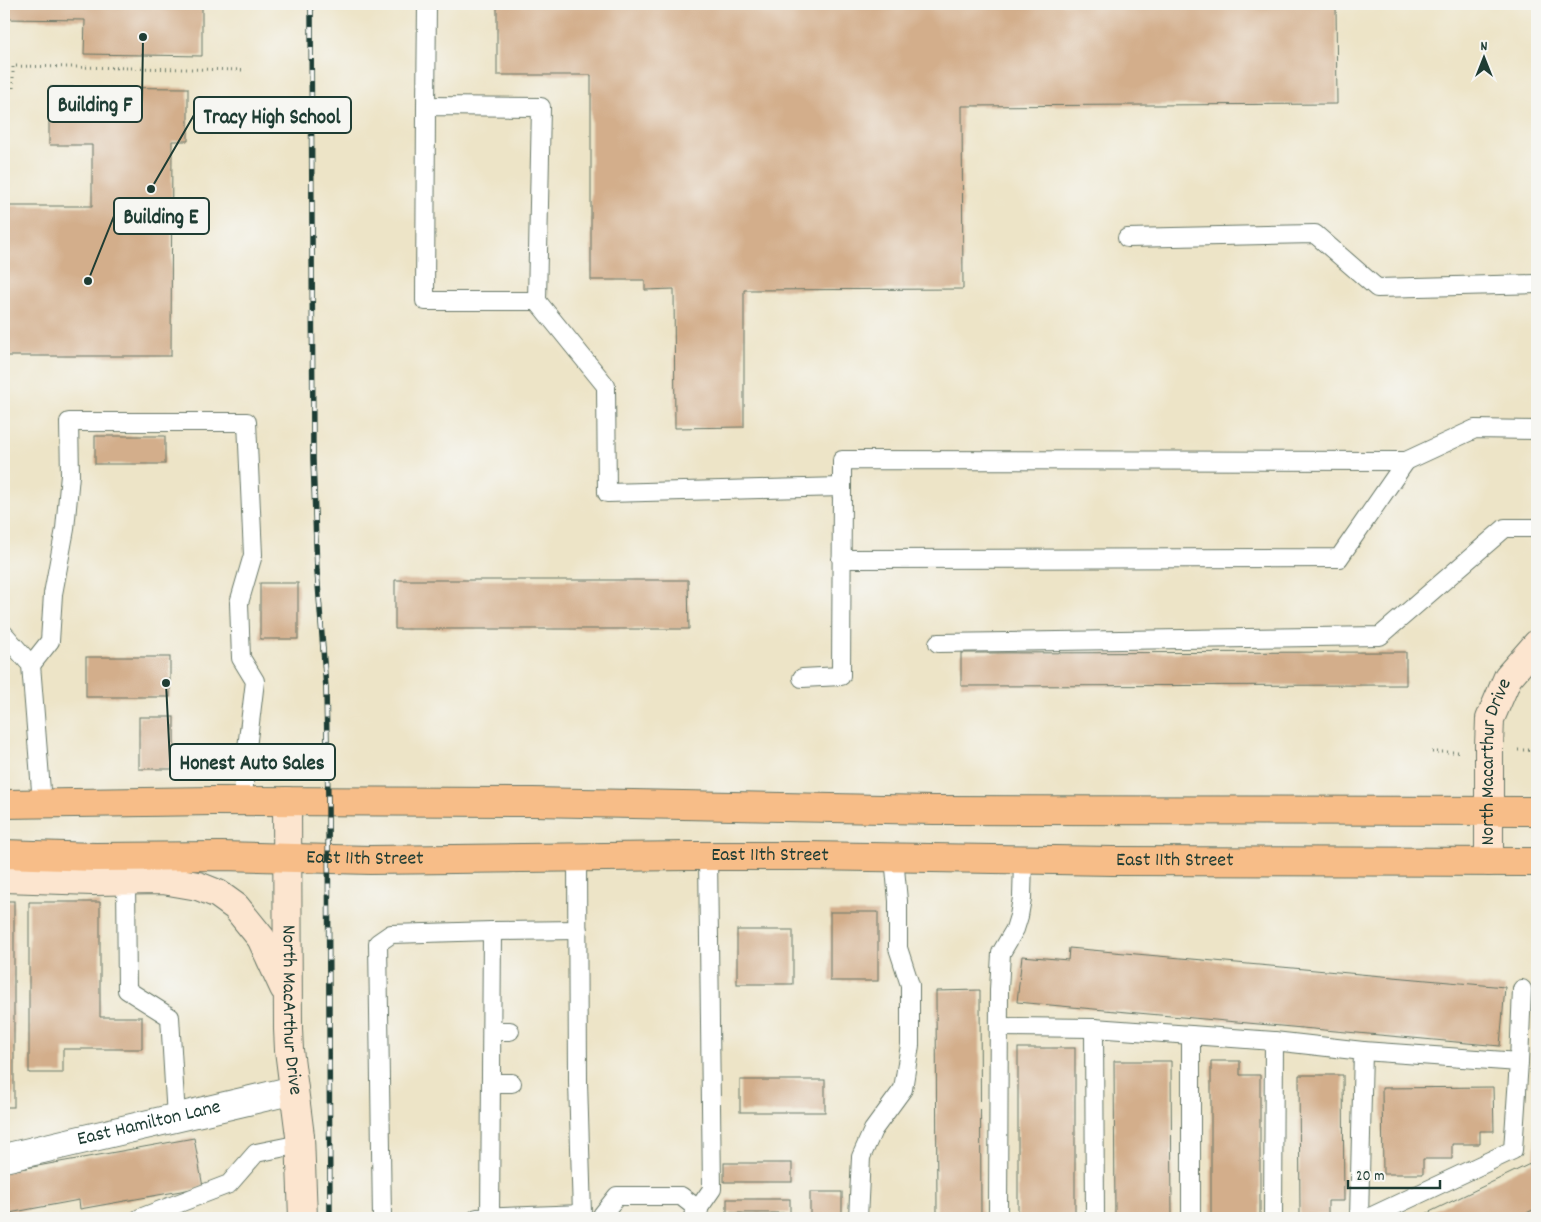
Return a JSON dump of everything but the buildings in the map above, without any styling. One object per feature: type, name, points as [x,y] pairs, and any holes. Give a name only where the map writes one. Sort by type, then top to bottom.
[{"type":"main road","name":"North Macarthur Drive","points":[[1489,862],[1490,719],[1508,677],[1537,644]]},
{"type":"main road","points":[[4,804],[244,801],[533,802],[934,810],[1537,811]]},
{"type":"main road","name":"North MacArthur Drive","points":[[287,801],[287,996],[289,1050],[300,1144],[303,1218]]},
{"type":"main road","name":"East 11th Street","points":[[4,854],[95,857],[221,856],[370,860],[708,856],[1023,860],[1537,862]]},
{"type":"main road","points":[[4,878],[93,881],[163,880],[198,886],[218,894],[236,907],[261,938],[287,996]]},
{"type":"street","name":"East Hamilton Lane","points":[[4,1158],[294,1090]]},
{"type":"lane","points":[[427,4],[424,301],[537,301]]},
{"type":"lane","points":[[426,106],[541,107],[537,301],[606,386],[607,493],[842,487]]},
{"type":"lane","points":[[1127,238],[1315,234],[1377,288],[1537,284]]},
{"type":"lane","points":[[31,665],[50,641],[53,594],[65,529],[70,475],[68,422],[247,422],[253,555],[239,603],[241,658],[255,681],[244,773],[244,801]]},
{"type":"lane","points":[[802,678],[841,676],[842,460],[1406,462],[1475,429],[1537,430]]},
{"type":"lane","points":[[842,559],[1339,558],[1406,462]]},
{"type":"lane","points":[[938,643],[1380,636],[1505,528],[1537,528]]},
{"type":"lane","points":[[4,634],[31,665],[42,803]]},
{"type":"lane","points":[[477,1218],[604,1216],[617,1196],[681,1196],[695,1214],[712,1189],[708,856]]},
{"type":"lane","points":[[577,857],[578,930],[571,1083],[582,1216]]},
{"type":"lane","points":[[858,1218],[861,1157],[873,1130],[903,1088],[910,1045],[910,986],[898,948],[898,901],[894,857]]},
{"type":"lane","points":[[998,1218],[999,990],[1002,953],[1020,916],[1023,860]]},
{"type":"lane","points":[[126,880],[127,990],[170,1017],[176,1118]]},
{"type":"lane","points":[[382,1218],[378,943],[391,934],[578,930]]},
{"type":"lane","points":[[490,1218],[492,931]]},
{"type":"lane","points":[[1368,1218],[1513,1150],[1522,989]]},
{"type":"lane","points":[[999,1027],[1094,1028],[1274,1041],[1363,1052],[1519,1062]]},
{"type":"lane","points":[[1094,1028],[1094,1218]]},
{"type":"lane","points":[[492,1031],[510,1031]]},
{"type":"lane","points":[[1190,1035],[1190,1218]]},
{"type":"lane","points":[[1273,1218],[1274,1041]]},
{"type":"lane","points":[[1359,1218],[1363,1052]]},
{"type":"lane","points":[[492,1083],[512,1083]]},
{"type":"lane","points":[[140,1218],[228,1184],[256,1154],[300,1144]]},
{"type":"path","points":[[4,89],[13,89],[13,66],[246,70]]},
{"type":"railway","points":[[311,4],[313,459],[317,571],[326,688],[330,1218]]},
{"type":"place","name":"Building F","points":[[143,37]]},
{"type":"place","name":"Tracy High School","points":[[151,189]]},
{"type":"place","name":"Building E","points":[[88,281]]},
{"type":"place","name":"Honest Auto Sales","points":[[166,683]]}]
